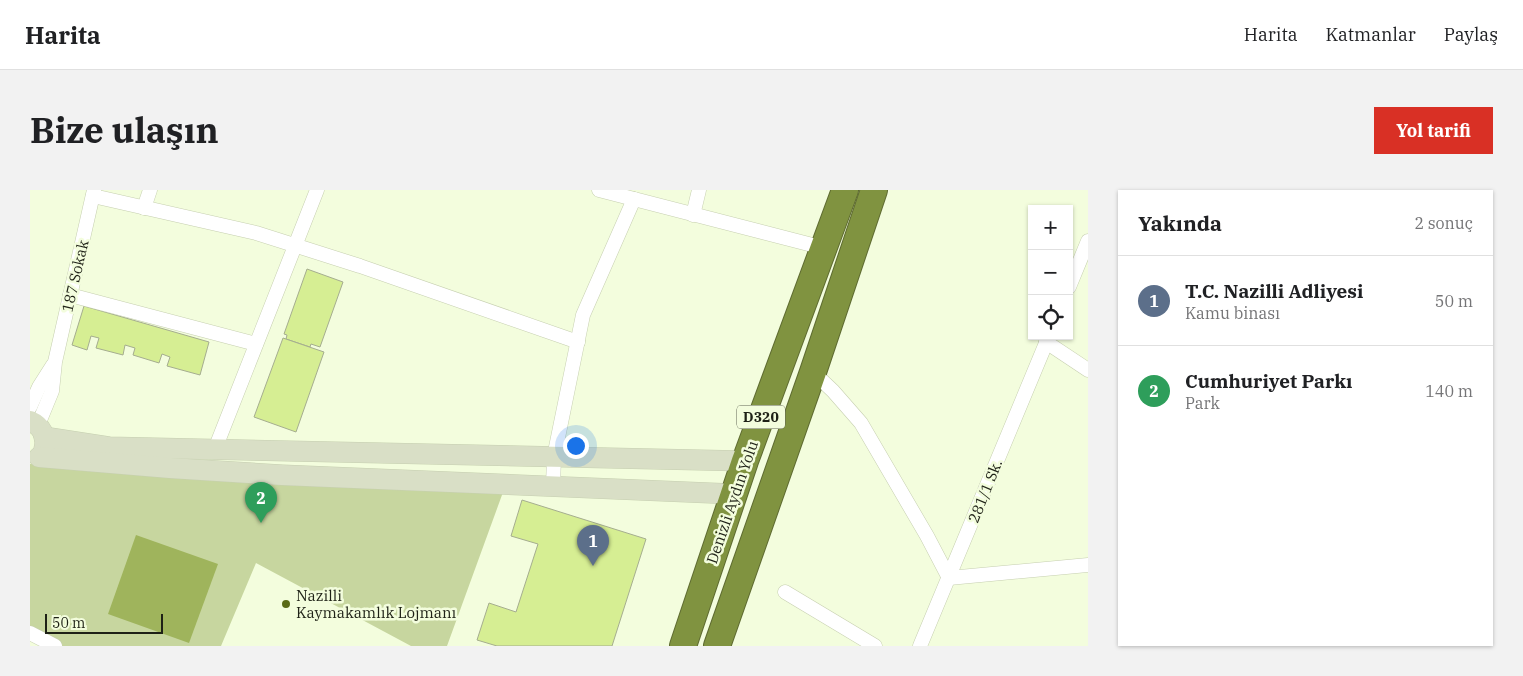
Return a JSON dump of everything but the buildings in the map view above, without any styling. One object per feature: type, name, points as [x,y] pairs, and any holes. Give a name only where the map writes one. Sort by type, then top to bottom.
[{"type":"highway","name":"Denizli Aydın Yolu","points":[[683,646],[745,461],[845,190]]},
{"type":"highway","name":"D320","points":[[717,646],[813,372],[874,190]]},
{"type":"main road","points":[[38,428],[108,447],[745,461]]},
{"type":"main road","points":[[34,460],[43,451],[45,444],[38,428]]},
{"type":"main road","points":[[34,460],[273,475],[734,494]]},
{"type":"street","points":[[144,208],[150,190]]},
{"type":"street","points":[[215,449],[317,190]]},
{"type":"street","points":[[598,190],[824,248]]},
{"type":"street","points":[[693,215],[699,190]]},
{"type":"street","points":[[94,193],[144,208],[256,233],[369,269],[578,342]]},
{"type":"street","name":"187 Sokak","points":[[38,428],[52,391],[55,362],[94,193]]},
{"type":"street","points":[[553,486],[554,456],[583,315],[634,199]]},
{"type":"street","points":[[1073,277],[1088,241]]},
{"type":"street","points":[[70,295],[256,344]]},
{"type":"street","name":"281/1 Sk.","points":[[920,646],[1047,340]]},
{"type":"street","points":[[1048,340],[1088,370]]},
{"type":"street","name":"187 Sokak","points":[[30,407],[39,387],[55,362]]},
{"type":"street","points":[[813,372],[834,391],[861,423],[927,536],[949,578],[1088,565]]},
{"type":"street","points":[[785,592],[875,646]]},
{"type":"street","points":[[30,633],[55,646]]},
{"type":"shaded area","points":[[30,464],[170,468],[506,484],[447,646],[411,646],[256,563],[221,646],[55,646],[30,633]]},
{"type":"shaded area","points":[[136,535],[218,564],[189,643],[108,614]]},
{"type":"place","name":"Cumhuriyet Parkı","points":[[261,523]]},
{"type":"place","name":"T.C. Nazilli Adliyesi","points":[[593,566]]},
{"type":"place","name":"Nazilli Kaymakamlık Lojmanı","points":[[286,604]]}]
